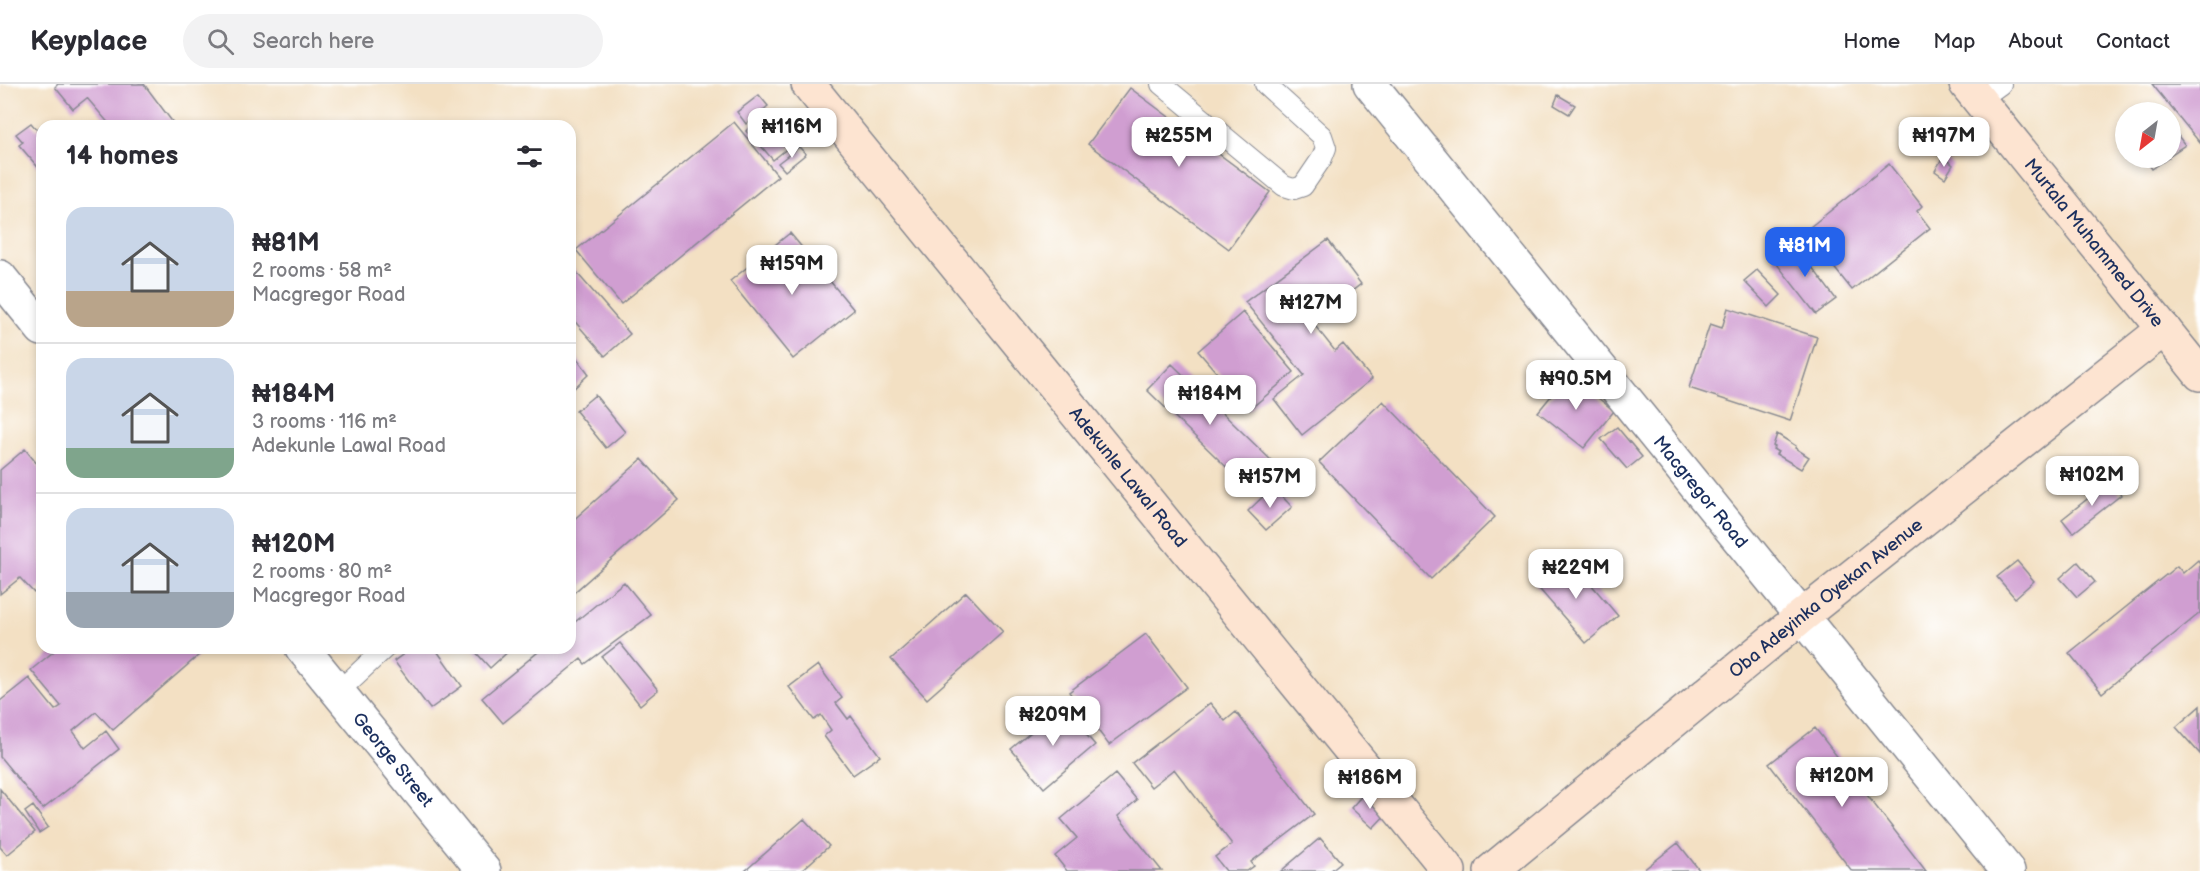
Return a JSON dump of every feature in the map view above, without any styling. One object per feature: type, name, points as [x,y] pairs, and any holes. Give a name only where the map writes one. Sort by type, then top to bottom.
[{"type":"main road","name":"Adekunle Lawal Road","points":[[808,84],[1449,871]]},
{"type":"main road","name":"Murtala Muhammed Drive","points":[[1982,89],[2200,374]]},
{"type":"main road","name":"Oba Adeyinka Oyekan Avenue","points":[[1491,871],[1802,616],[2164,329]]},
{"type":"street","name":"Macgregor Road","points":[[1370,84],[2008,871]]},
{"type":"street","points":[[0,277],[36,322]]},
{"type":"street","name":"George Street","points":[[307,654],[484,871]]},
{"type":"lane","points":[[1161,84],[1284,186],[1294,189],[1303,186],[1326,148],[1322,136],[1265,84]]},
{"type":"lane","points":[[338,692],[379,654]]},
{"type":"building","points":[[58,84],[144,84],[171,120],[106,120],[87,98],[73,109],[55,87]]},
{"type":"building","points":[[2152,84],[2200,84],[2200,143],[2181,120],[2181,102],[2167,102]]},
{"type":"building","points":[[1130,88],[1270,192],[1229,249],[1088,144]]},
{"type":"building","points":[[759,95],[768,106],[746,124],[737,112]]},
{"type":"building","points":[[1558,95],[1575,105],[1569,114],[1554,105]]},
{"type":"building","points":[[766,111],[778,124],[758,143],[746,131]]},
{"type":"building","points":[[734,122],[778,176],[621,304],[576,250]]},
{"type":"building","points":[[31,123],[36,129],[36,165],[19,145],[23,142],[16,134]]},
{"type":"building","points":[[782,129],[794,143],[773,160],[761,146]]},
{"type":"building","points":[[799,147],[806,154],[785,171],[778,163]]},
{"type":"building","points":[[1943,157],[1953,165],[1945,178],[1935,171]]},
{"type":"building","points":[[1889,164],[1922,206],[1917,211],[1930,228],[1852,290],[1805,231]]},
{"type":"building","points":[[790,233],[854,310],[793,359],[730,281]]},
{"type":"building","points":[[1328,240],[1361,284],[1312,322],[1335,351],[1343,344],[1372,379],[1302,435],[1274,399],[1304,375],[1245,302]]},
{"type":"building","points":[[1794,243],[1836,299],[1816,314],[1773,259]]},
{"type":"building","points":[[1757,270],[1781,295],[1769,307],[1744,281]]},
{"type":"building","points":[[576,272],[630,334],[605,356],[576,323]]},
{"type":"building","points":[[1728,308],[1817,337],[1790,421],[1689,388],[1710,324],[1722,328]]},
{"type":"building","points":[[1243,312],[1294,372],[1249,410],[1198,351]]},
{"type":"building","points":[[576,357],[589,374],[576,386]]},
{"type":"building","points":[[1172,364],[1274,463],[1249,489],[1147,390]]},
{"type":"building","points":[[1569,374],[1614,411],[1584,448],[1538,412]]},
{"type":"building","points":[[595,395],[625,432],[606,448],[576,411]]},
{"type":"building","points":[[1383,401],[1495,517],[1431,579],[1319,462]]},
{"type":"building","points":[[1617,427],[1642,457],[1627,469],[1601,439]]},
{"type":"building","points":[[1777,434],[1809,457],[1801,469],[1776,454],[1778,452],[1773,449],[1775,447],[1773,446]]},
{"type":"building","points":[[25,449],[36,463],[36,591],[34,593],[20,578],[0,594],[0,470]]},
{"type":"building","points":[[642,459],[679,500],[576,591],[576,518]]},
{"type":"building","points":[[2110,481],[2121,495],[2073,533],[2062,519]]},
{"type":"building","points":[[1273,487],[1292,507],[1266,530],[1248,511]]},
{"type":"building","points":[[1567,556],[1618,616],[1586,643],[1535,584]]},
{"type":"building","points":[[2198,560],[2200,563],[2200,613],[2102,693],[2069,653],[2177,566],[2183,573]]},
{"type":"building","points":[[2017,561],[2034,581],[2015,598],[1997,577]]},
{"type":"building","points":[[2078,562],[2095,582],[2077,597],[2060,578]]},
{"type":"building","points":[[624,582],[651,615],[585,664],[581,659],[503,723],[482,698],[536,654],[576,654],[576,621]]},
{"type":"building","points":[[966,592],[1003,632],[927,699],[891,659]]},
{"type":"building","points":[[1146,634],[1187,687],[1109,745],[1069,692]]},
{"type":"building","points":[[620,643],[658,690],[640,705],[602,657]]},
{"type":"building","points":[[51,654],[200,654],[113,730],[96,712],[73,731],[85,748],[106,731],[119,749],[43,809],[0,757],[0,701],[29,678],[55,710],[61,706],[31,670]]},
{"type":"building","points":[[404,654],[439,654],[462,686],[430,709],[394,661]]},
{"type":"building","points":[[477,654],[505,654],[490,668]]},
{"type":"building","points":[[818,665],[842,698],[836,703],[848,719],[851,716],[880,756],[853,775],[824,736],[831,730],[821,715],[814,720],[789,687]]},
{"type":"building","points":[[1210,703],[1225,721],[1236,712],[1314,814],[1251,862],[1254,866],[1247,871],[1226,871],[1215,857],[1232,844],[1174,769],[1151,787],[1132,763]]},
{"type":"building","points":[[1062,706],[1095,745],[1044,788],[1011,749]]},
{"type":"building","points":[[2200,706],[2200,754],[2176,727]]},
{"type":"building","points":[[1815,728],[1926,871],[1852,871],[1769,764]]},
{"type":"building","points":[[1115,774],[1137,800],[1118,816],[1162,871],[1067,871],[1055,856],[1077,838],[1061,819]]},
{"type":"building","points":[[0,789],[35,832],[7,855],[0,847]]},
{"type":"building","points":[[1366,791],[1389,811],[1373,828],[1351,808]]},
{"type":"building","points":[[33,806],[48,827],[39,833],[25,812]]},
{"type":"building","points":[[804,819],[829,846],[801,871],[745,871]]},
{"type":"building","points":[[1320,838],[1341,862],[1330,871],[1281,871]]},
{"type":"building","points":[[1678,843],[1700,871],[1642,871]]}]
